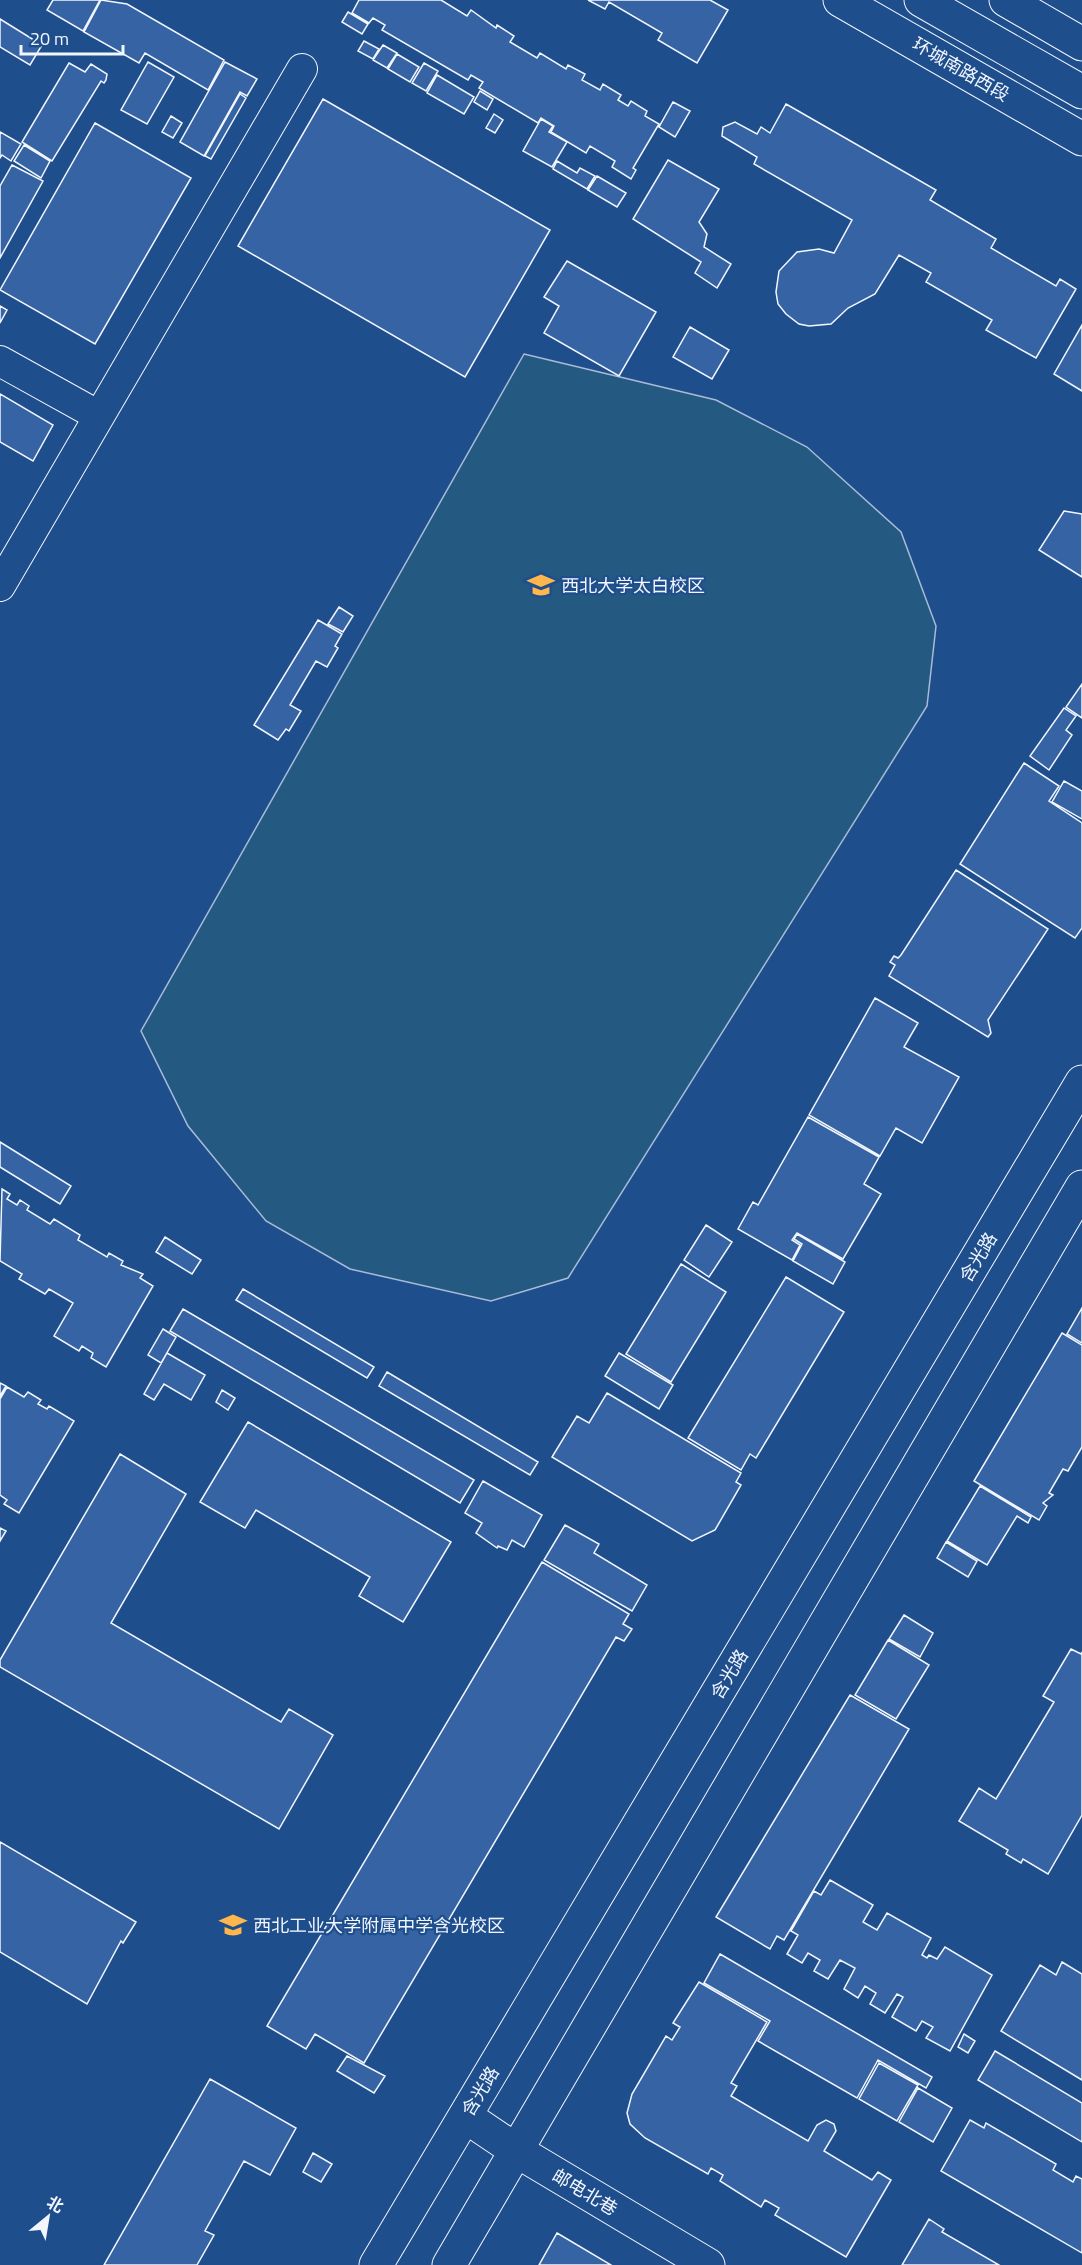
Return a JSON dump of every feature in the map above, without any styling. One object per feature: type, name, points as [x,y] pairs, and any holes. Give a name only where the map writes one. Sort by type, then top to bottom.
[{"type":"main road","name":"环城南路西段","points":[[840,0],[1082,139]]},
{"type":"main road","points":[[921,0],[1082,92]]},
{"type":"main road","points":[[1006,0],[1082,44]]},
{"type":"main road","name":"含光路","points":[[376,2265],[1082,1082]]},
{"type":"main road","points":[[449,2265],[1082,1186]]},
{"type":"main road","name":"邮电北巷","points":[[465,2116],[517,2151],[708,2265]]},
{"type":"street","points":[[0,586],[302,69]]},
{"type":"street","points":[[0,361],[99,416]]},
{"type":"shaded area","points":[[524,354],[716,400],[807,447],[901,532],[936,626],[927,706],[568,1278],[491,1301],[350,1269],[266,1221],[188,1126],[141,1031]]},
{"type":"building","points":[[53,0],[100,0],[83,31],[47,10]]},
{"type":"building","points":[[101,0],[127,4],[224,60],[208,90],[145,53],[139,63],[84,32]]},
{"type":"building","points":[[359,0],[441,0],[467,16],[471,10],[496,28],[497,25],[514,36],[510,42],[537,58],[540,53],[566,69],[568,65],[585,74],[582,80],[600,90],[603,84],[621,95],[618,100],[628,106],[631,101],[647,111],[645,116],[659,124],[633,168],[636,170],[631,179],[612,167],[615,161],[590,146],[586,153],[551,132],[554,126],[541,118],[538,123],[479,88],[483,82],[471,75],[468,80],[382,30],[385,25],[373,18],[369,23],[352,13]]},
{"type":"building","points":[[588,0],[710,0],[728,10],[697,63],[658,40],[662,33],[609,2],[605,9]]},
{"type":"building","points":[[348,12],[368,24],[362,34],[342,22]]},
{"type":"building","points":[[0,19],[42,45],[30,65],[0,47]]},
{"type":"building","points":[[364,41],[379,49],[373,59],[358,51]]},
{"type":"building","points":[[383,45],[397,53],[387,68],[373,60]]},
{"type":"building","points":[[397,54],[419,67],[410,82],[388,69]]},
{"type":"building","points":[[148,62],[174,77],[147,124],[121,110]]},
{"type":"building","points":[[225,62],[257,79],[247,96],[240,92],[204,156],[180,142]]},
{"type":"building","points":[[69,63],[85,72],[91,64],[107,74],[106,80],[104,83],[101,81],[52,161],[22,142]]},
{"type":"building","points":[[424,63],[438,71],[426,91],[412,83]]},
{"type":"building","points":[[437,75],[474,97],[464,114],[427,93]]},
{"type":"building","points":[[480,91],[493,99],[487,110],[474,102]]},
{"type":"building","points":[[240,94],[246,98],[211,159],[205,156]]},
{"type":"building","points":[[323,99],[550,230],[465,377],[238,246]]},
{"type":"building","points":[[673,102],[690,111],[675,137],[659,127]]},
{"type":"building","points":[[786,104],[936,190],[930,200],[996,239],[991,248],[1056,286],[1060,279],[1076,289],[1036,358],[986,330],[992,320],[926,282],[931,273],[899,255],[875,294],[848,308],[831,324],[809,326],[799,324],[786,314],[778,304],[776,292],[779,271],[797,252],[819,249],[834,253],[852,220],[754,164],[757,157],[722,136],[723,127],[735,122],[757,134],[761,127],[770,133]]},
{"type":"building","points":[[494,114],[503,120],[495,133],[486,128]]},
{"type":"building","points":[[171,116],[182,123],[173,138],[162,132]]},
{"type":"building","points":[[541,119],[553,126],[549,132],[567,142],[552,167],[523,151]]},
{"type":"building","points":[[95,123],[191,178],[95,344],[0,290]]},
{"type":"building","points":[[0,132],[21,144],[11,161],[2,155],[0,158]]},
{"type":"building","points":[[24,145],[50,161],[41,178],[14,161]]},
{"type":"building","points":[[668,160],[719,189],[699,222],[707,234],[704,247],[731,264],[717,288],[695,273],[701,262],[633,219]]},
{"type":"building","points":[[557,161],[577,173],[580,168],[595,176],[587,189],[553,169]]},
{"type":"building","points":[[12,165],[43,181],[0,258],[0,186]]},
{"type":"building","points":[[597,176],[626,193],[617,207],[588,190]]},
{"type":"building","points":[[567,261],[656,312],[619,376],[544,333],[559,306],[544,297]]},
{"type":"building","points":[[0,306],[7,310],[0,323]]},
{"type":"building","points":[[1082,325],[1082,391],[1054,374]]},
{"type":"building","points":[[690,327],[729,350],[712,379],[673,357]]},
{"type":"building","points":[[0,394],[53,425],[33,461],[0,442]]},
{"type":"building","points":[[1064,511],[1082,514],[1082,577],[1039,550]]},
{"type":"building","points":[[339,607],[353,616],[343,632],[328,624]]},
{"type":"building","points":[[318,620],[342,634],[335,646],[338,648],[327,667],[316,661],[290,705],[301,711],[289,731],[286,729],[278,740],[254,725]]},
{"type":"building","points":[[1082,684],[1082,718],[1066,707]]},
{"type":"building","points":[[1064,708],[1076,716],[1066,730],[1072,735],[1049,770],[1030,756]]},
{"type":"building","points":[[1024,763],[1059,786],[1049,801],[1082,823],[1082,928],[1075,938],[960,864]]},
{"type":"building","points":[[1064,781],[1082,791],[1082,819],[1052,802]]},
{"type":"building","points":[[956,870],[1048,929],[988,1020],[991,1033],[988,1037],[889,976],[895,965],[890,962],[894,956],[898,958],[901,955]]},
{"type":"building","points":[[875,998],[918,1023],[904,1047],[959,1077],[922,1143],[896,1128],[880,1156],[809,1115]]},
{"type":"building","points":[[808,1117],[879,1157],[864,1184],[881,1194],[843,1259],[797,1233],[792,1240],[800,1245],[792,1260],[738,1229],[753,1202],[758,1205]]},
{"type":"building","points":[[0,1142],[71,1186],[60,1204],[0,1167]]},
{"type":"building","points":[[2,1189],[10,1194],[7,1199],[17,1205],[20,1200],[29,1206],[27,1210],[50,1224],[54,1219],[80,1235],[78,1240],[107,1257],[109,1253],[123,1261],[121,1265],[143,1274],[140,1278],[153,1286],[106,1367],[91,1358],[93,1353],[82,1346],[79,1351],[54,1336],[73,1303],[49,1289],[45,1294],[19,1279],[22,1274],[0,1261]]},
{"type":"building","points":[[706,1225],[732,1242],[709,1277],[684,1260]]},
{"type":"building","points":[[797,1234],[845,1262],[833,1284],[793,1261],[802,1244],[794,1239]]},
{"type":"building","points":[[165,1237],[201,1260],[192,1274],[156,1252]]},
{"type":"building","points":[[681,1264],[726,1292],[671,1382],[626,1354]]},
{"type":"building","points":[[786,1277],[844,1312],[756,1458],[750,1454],[741,1470],[688,1438]]},
{"type":"building","points":[[243,1289],[374,1367],[367,1378],[236,1300]]},
{"type":"building","points":[[1082,1308],[1082,1343],[1067,1334]]},
{"type":"building","points":[[183,1309],[474,1480],[460,1503],[170,1331]]},
{"type":"building","points":[[163,1329],[176,1337],[161,1363],[148,1355]]},
{"type":"building","points":[[1062,1333],[1082,1345],[1082,1447],[1068,1471],[1063,1469],[1049,1493],[1053,1495],[1043,1503],[1047,1506],[1039,1520],[974,1481]]},
{"type":"building","points":[[167,1353],[205,1375],[191,1400],[164,1384],[154,1400],[144,1394]]},
{"type":"building","points":[[619,1353],[673,1385],[659,1409],[605,1376]]},
{"type":"building","points":[[387,1372],[538,1462],[530,1475],[379,1386]]},
{"type":"building","points":[[0,1383],[6,1386],[0,1396]]},
{"type":"building","points":[[7,1387],[24,1397],[28,1392],[41,1400],[38,1404],[47,1409],[49,1406],[74,1421],[19,1513],[4,1504],[7,1500],[0,1495],[0,1399]]},
{"type":"building","points":[[222,1390],[235,1398],[228,1410],[216,1402]]},
{"type":"building","points":[[607,1393],[741,1473],[736,1482],[741,1485],[715,1530],[692,1541],[552,1457],[577,1416],[589,1423]]},
{"type":"building","points":[[248,1422],[451,1542],[403,1622],[359,1596],[370,1577],[256,1510],[245,1528],[200,1502]]},
{"type":"building","points":[[120,1454],[186,1494],[111,1623],[281,1722],[289,1709],[333,1735],[279,1829],[0,1667],[0,1660]]},
{"type":"building","points":[[483,1481],[542,1515],[524,1547],[512,1540],[507,1550],[498,1546],[497,1548],[476,1533],[482,1523],[465,1513]]},
{"type":"building","points":[[980,1486],[1031,1517],[1028,1523],[1017,1516],[987,1565],[947,1541]]},
{"type":"building","points":[[565,1525],[599,1544],[594,1553],[647,1585],[632,1611],[544,1560]]},
{"type":"building","points":[[0,1528],[6,1531],[0,1541]]},
{"type":"building","points":[[946,1542],[977,1561],[968,1577],[937,1558]]},
{"type":"building","points":[[542,1562],[629,1614],[623,1624],[632,1629],[624,1641],[616,1637],[364,2063],[315,2034],[306,2049],[267,2026]]},
{"type":"building","points":[[904,1615],[933,1633],[920,1657],[889,1639]]},
{"type":"building","points":[[888,1640],[929,1665],[896,1719],[855,1695]]},
{"type":"building","points":[[1071,1649],[1081,1654],[1082,1652],[1082,1815],[1048,1874],[1023,1859],[1021,1863],[1006,1854],[1008,1850],[959,1821],[979,1788],[996,1799],[1054,1702],[1043,1696]]},
{"type":"building","points":[[850,1695],[909,1729],[784,1940],[777,1936],[770,1949],[716,1917]]},
{"type":"building","points":[[0,1842],[136,1922],[123,1943],[121,1941],[87,2004],[0,1952]]},
{"type":"building","points":[[830,1880],[873,1905],[863,1922],[877,1930],[887,1913],[931,1938],[922,1955],[927,1958],[929,1955],[937,1959],[945,1947],[992,1975],[950,2051],[926,2038],[933,2027],[922,2021],[916,2031],[892,2017],[903,1997],[897,1994],[885,2013],[870,2004],[876,1993],[865,1986],[858,1998],[844,1989],[855,1968],[840,1960],[828,1979],[814,1971],[820,1960],[808,1953],[802,1963],[787,1954],[798,1935],[791,1931],[814,1891],[821,1895]]},
{"type":"building","points":[[720,1954],[932,2077],[926,2088],[878,2060],[857,2098],[758,2041],[770,2021],[704,1983]]},
{"type":"building","points":[[1062,1962],[1082,1974],[1082,2080],[1001,2031],[1040,1965],[1056,1975]]},
{"type":"building","points":[[699,1982],[767,2022],[731,2083],[737,2086],[731,2096],[808,2141],[817,2125],[826,2120],[834,2124],[836,2131],[824,2151],[872,2180],[878,2172],[891,2180],[846,2257],[775,2215],[779,2208],[765,2200],[761,2207],[720,2181],[723,2175],[711,2168],[708,2174],[645,2138],[630,2124],[627,2113],[632,2094],[666,2036],[672,2040],[680,2027],[673,2023]]},
{"type":"building","points":[[964,2034],[975,2041],[968,2053],[958,2047]]},
{"type":"building","points":[[995,2051],[1082,2103],[1082,2142],[978,2080]]},
{"type":"building","points":[[347,2056],[385,2076],[374,2093],[337,2071]]},
{"type":"building","points":[[879,2063],[918,2085],[897,2121],[859,2099]]},
{"type":"building","points":[[210,2079],[296,2128],[270,2175],[244,2161],[205,2231],[214,2235],[197,2265],[104,2265]]},
{"type":"building","points":[[918,2088],[952,2108],[933,2142],[899,2122]]},
{"type":"building","points":[[970,2120],[984,2128],[986,2123],[1056,2164],[1053,2170],[1073,2182],[1076,2176],[1082,2179],[1082,2253],[941,2171]]},
{"type":"building","points":[[313,2153],[332,2164],[321,2182],[303,2172]]},
{"type":"building","points":[[929,2219],[944,2229],[942,2232],[999,2265],[902,2265]]},
{"type":"building","points":[[557,2233],[611,2265],[539,2265]]},
{"type":"place","name":"西北大学太白校区","points":[[541,585]]},
{"type":"place","name":"西北工业大学附属中学含光校区","points":[[233,1925]]}]
